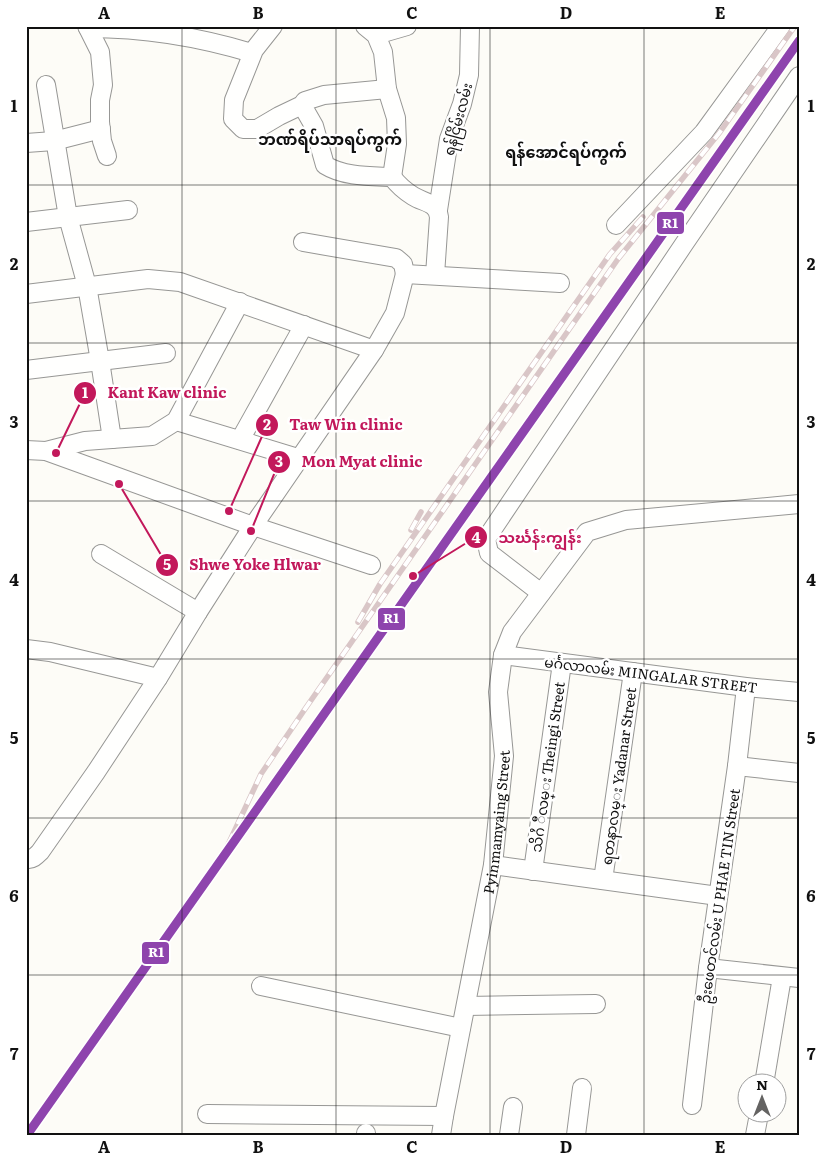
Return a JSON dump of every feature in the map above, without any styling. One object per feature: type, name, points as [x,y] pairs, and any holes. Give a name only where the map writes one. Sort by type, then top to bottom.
[{"type":"street","points":[[273,26],[252,53],[234,100],[233,119],[244,129],[257,129],[302,105],[305,101],[324,95],[387,89]]},
{"type":"street","points":[[392,177],[397,144],[396,118],[387,89],[383,52],[371,31],[408,26]]},
{"type":"street","name":"ရန်ငြိမ်းလမ်း","points":[[435,275],[438,210],[449,139],[462,104],[469,75],[470,26]]},
{"type":"street","points":[[616,224],[704,132],[781,26]]},
{"type":"street","points":[[107,156],[100,129],[100,100],[103,85],[100,52],[87,27],[170,34],[222,44],[252,53]]},
{"type":"street","points":[[541,593],[489,553],[486,539],[799,76]]},
{"type":"street","points":[[46,85],[68,217],[86,286],[112,439]]},
{"type":"street","points":[[302,105],[314,126],[325,165],[332,170],[359,175],[392,177],[404,190],[415,198],[430,203],[438,210]]},
{"type":"street","points":[[26,143],[54,141],[100,129]]},
{"type":"street","points":[[26,222],[128,210]]},
{"type":"street","points":[[26,858],[30,859],[40,852],[96,772],[158,678],[253,526],[374,350],[395,312],[405,274],[403,264],[396,258],[303,242]]},
{"type":"street","points":[[405,274],[560,283]]},
{"type":"street","points":[[26,294],[148,280],[180,282],[374,350]]},
{"type":"street","points":[[46,451],[84,441],[152,436],[176,421],[240,302]]},
{"type":"street","points":[[240,440],[304,324]]},
{"type":"street","points":[[26,370],[166,353]]},
{"type":"street","points":[[176,421],[298,458]]},
{"type":"street","points":[[26,450],[46,451],[253,526],[371,565]]},
{"type":"street","name":"Pyinmamyaing Street","points":[[441,1135],[493,865],[504,756],[498,692],[503,655],[512,632],[587,532],[626,520],[799,504]]},
{"type":"street","points":[[101,554],[198,612]]},
{"type":"street","points":[[26,649],[50,652],[158,678]]},
{"type":"street","name":"မင်္ဂလာလမ်း MINGALAR STREET","points":[[503,655],[746,687],[799,692]]},
{"type":"street","name":"သိဂႆ ီလမ္း Theingi Street","points":[[533,871],[562,663]]},
{"type":"street","name":"ရတနာလမ္း Yadanar Street","points":[[603,880],[633,672]]},
{"type":"street","name":"ဦးဖေတင်လမ်း U PHAE TIN Street","points":[[692,1105],[708,968],[738,766],[746,687]]},
{"type":"street","points":[[738,766],[799,773]]},
{"type":"street","points":[[493,865],[718,896]]},
{"type":"street","points":[[708,968],[790,977],[766,1074]]},
{"type":"street","points":[[262,986],[461,1028]]},
{"type":"street","points":[[466,1006],[596,1004]]},
{"type":"street","points":[[576,1135],[582,1088]]},
{"type":"street","points":[[509,1135],[513,1107]]},
{"type":"street","points":[[207,1114],[444,1116]]},
{"type":"railway","points":[[219,864],[261,774],[305,709],[618,259],[720,132],[795,26]]},
{"type":"railway","points":[[358,622],[380,584],[610,254],[643,217]]},
{"type":"railway","points":[[411,530],[421,512]]},
{"type":"transit line","name":"R1","points":[[27,1135],[799,41]]},
{"type":"place","name":"Kant Kaw clinic","points":[[56,453]]},
{"type":"place","name":"Shwe Yoke Hlwar","points":[[119,484]]},
{"type":"place","name":"Taw Win clinic","points":[[229,511]]},
{"type":"place","name":"Mon Myat clinic","points":[[251,531]]},
{"type":"place","name":"သင်္ဃန်းကျွန်း","points":[[413,576]]},
{"type":"district","name":"ဘဏ်ရိပ်သာရပ်ကွက်","points":[[330,138]]},
{"type":"district","name":"ရန်အောင်ရပ်ကွက်","points":[[566,151]]}]
